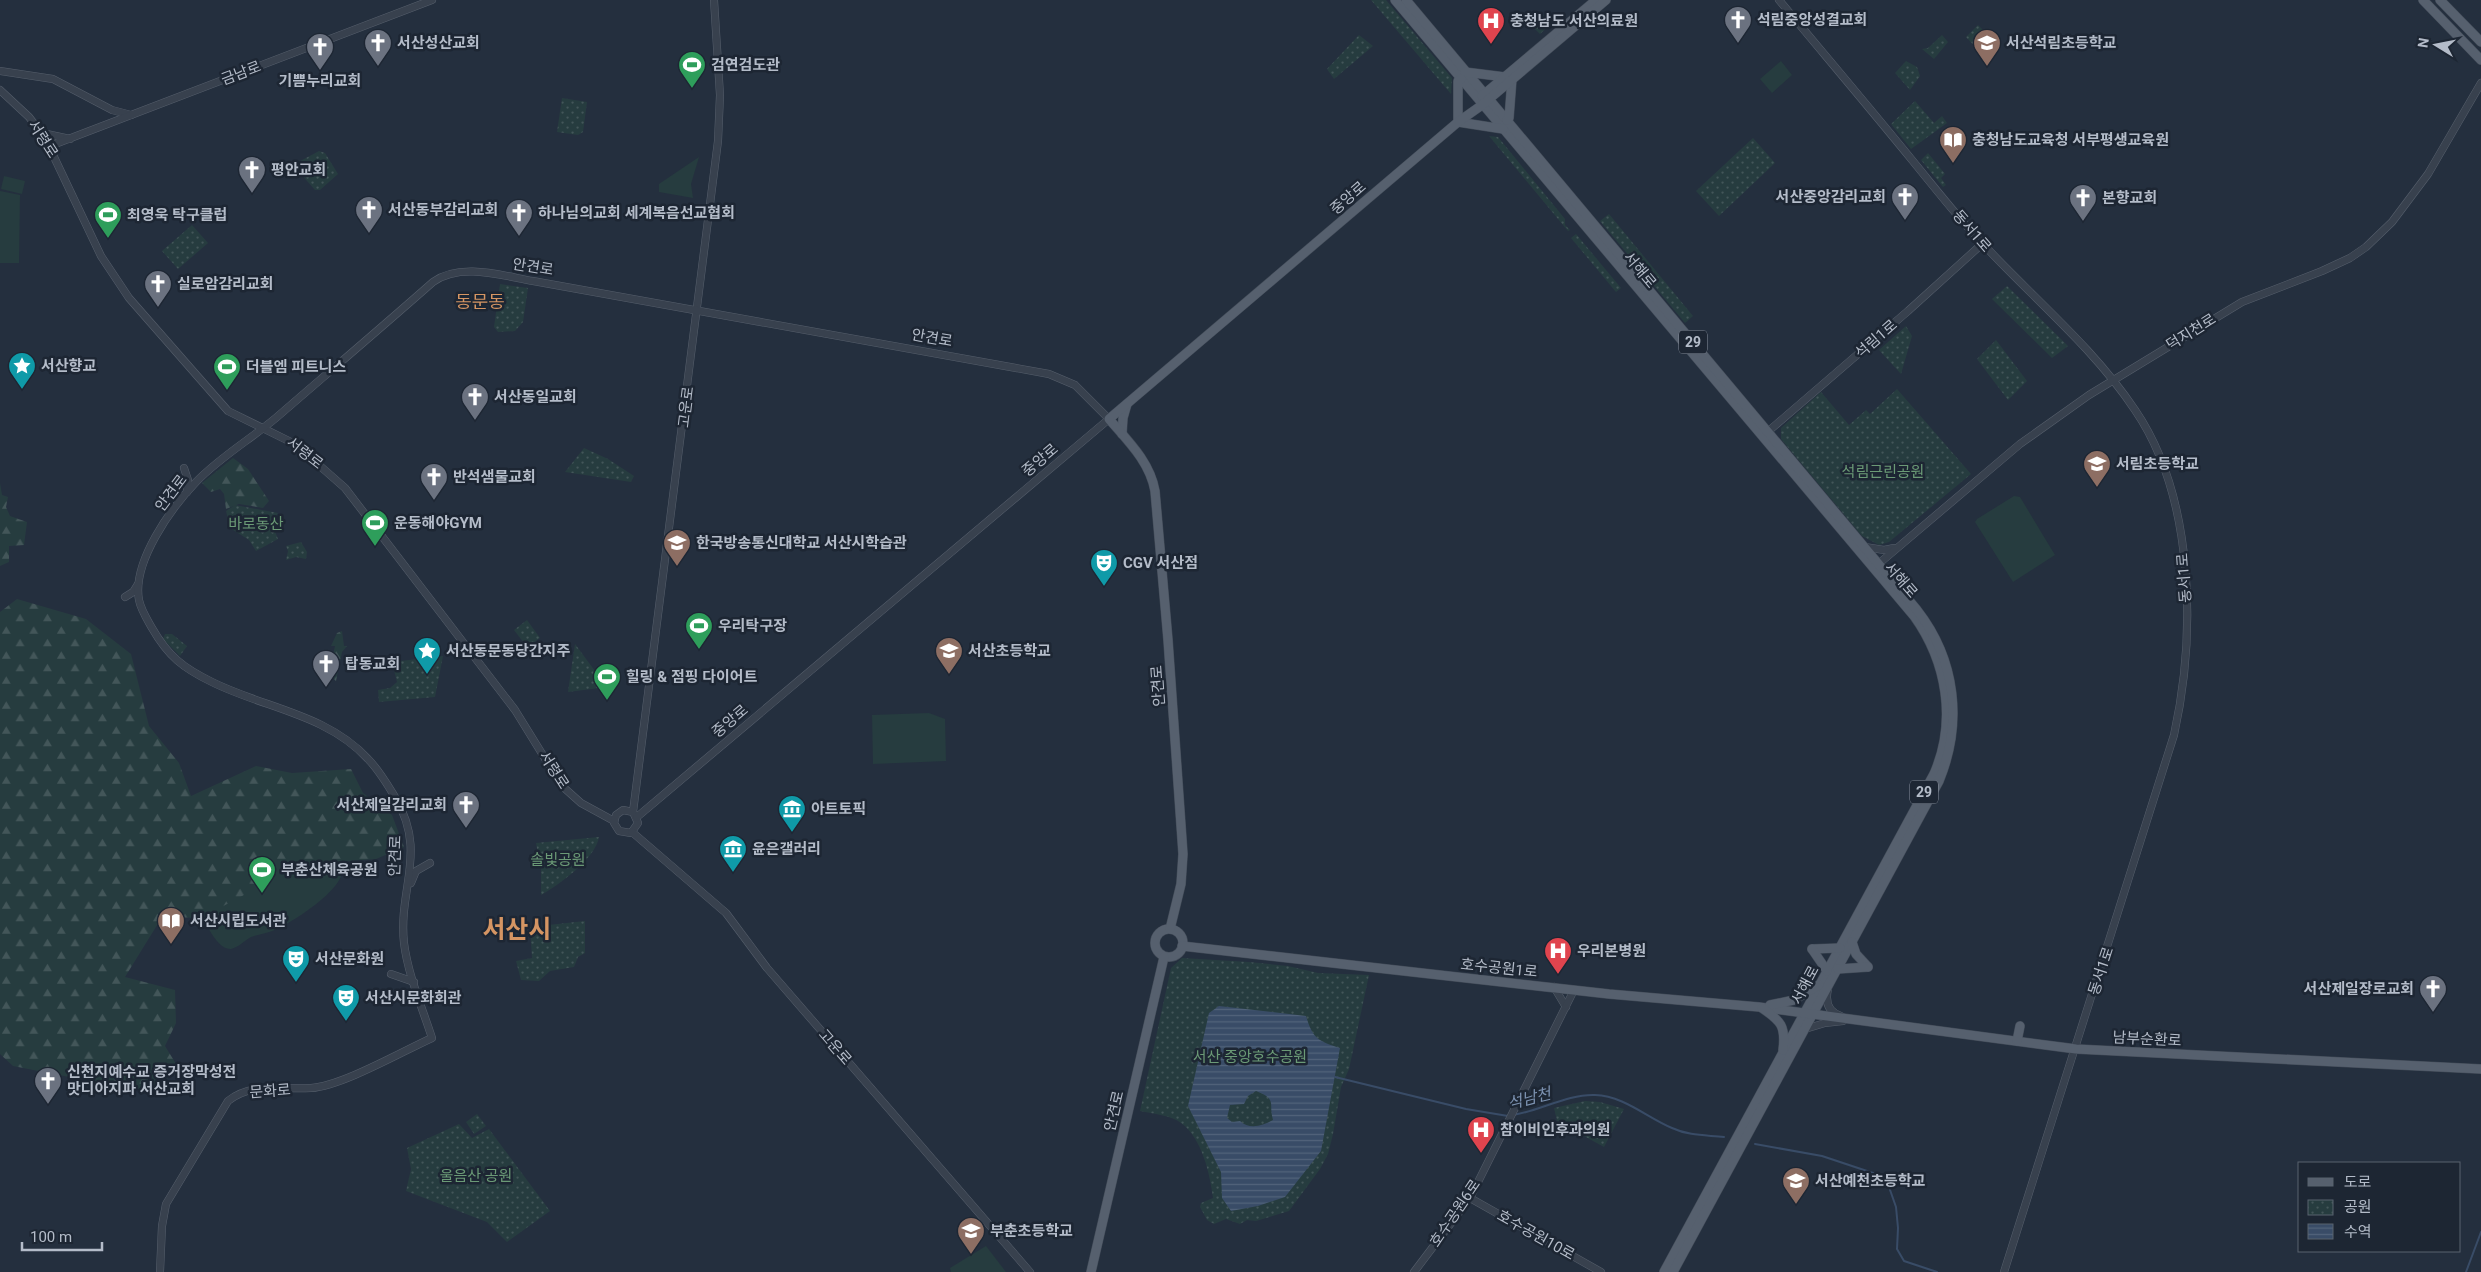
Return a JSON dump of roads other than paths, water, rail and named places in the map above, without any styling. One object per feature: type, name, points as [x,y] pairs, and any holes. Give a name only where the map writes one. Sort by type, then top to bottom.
[{"type":"main road","name":"서해로","points":[[1395,0],[1483,99],[1503,129],[1876,566],[1921,615],[1936,637],[1949,676],[1953,720],[1947,756],[1939,781],[1838,969],[1825,984],[1809,1014],[1780,1059],[1664,1272]]},
{"type":"main road","name":"서해로","points":[[1406,0],[1463,76]]},
{"type":"main road","name":"중앙로","points":[[1508,78],[1596,0]]},
{"type":"main road","name":"중앙로","points":[[1109,419],[1483,99],[1606,0]]},
{"type":"main road","points":[[2423,0],[2481,60]]},
{"type":"main road","points":[[2440,0],[2481,42]]},
{"type":"main road","points":[[1503,129],[1458,122],[1458,81],[1463,76],[1508,78],[1509,118],[1507,120]]},
{"type":"main road","name":"서해로","points":[[1483,99],[1507,120],[1765,434],[1866,547],[1876,566],[1914,616],[1932,646],[1945,689],[1946,726],[1940,756],[1934,774],[1828,971],[1825,984]]},
{"type":"main road","points":[[1122,434],[1123,418],[1128,404]]},
{"type":"main road","name":"안견로","points":[[1109,419],[1149,470],[1154,486],[1183,854],[1181,884],[1170,929]]},
{"type":"main road","points":[[1170,929],[1180,935],[1182,946],[1176,956],[1164,957],[1156,950],[1155,939],[1161,931],[1170,929]]},
{"type":"main road","points":[[1838,969],[1868,966],[1856,954],[1852,942]]},
{"type":"main road","name":"호수공원1로","points":[[1182,946],[1554,988],[1760,1007],[1809,1014]]},
{"type":"main road","points":[[1828,971],[1812,949],[1840,948]]},
{"type":"main road","name":"안견로","points":[[1091,1272],[1164,957]]},
{"type":"main road","points":[[1760,1007],[1794,1000],[1825,984]]},
{"type":"main road","points":[[1760,1007],[1777,1019],[1782,1026],[1784,1042],[1780,1059]]},
{"type":"main road","name":"서해로","points":[[1673,1272],[1805,1029],[1809,1014]]},
{"type":"main road","name":"남부순환로","points":[[1809,1014],[2076,1049],[2481,1069]]},
{"type":"main road","points":[[2017,1041],[2020,1026]]},
{"type":"street","name":"금남로","points":[[50,146],[432,0]]},
{"type":"street","name":"고운로","points":[[614,821],[620,832],[626,834],[632,832],[638,824],[635,814],[698,310],[720,116],[714,0]]},
{"type":"street","name":"동서1로","points":[[1779,0],[1982,244],[2114,380],[2146,427],[2164,470],[2177,514],[2186,584],[2186,644],[2178,716],[2169,755],[2004,1272]]},
{"type":"street","points":[[0,71],[53,79],[112,110],[132,116]]},
{"type":"street","name":"덕지천로","points":[[1876,566],[2020,444],[2089,395],[2242,302],[2322,271],[2350,258],[2366,247],[2392,222],[2428,174],[2481,83]]},
{"type":"street","name":"서령로","points":[[0,90],[42,133],[50,146],[101,256],[129,298],[228,411],[295,444],[327,471],[354,499],[515,710],[562,786],[581,803],[614,821]]},
{"type":"street","points":[[42,133],[70,139]]},
{"type":"street","name":"석림1로","points":[[1765,434],[1908,311],[1982,244]]},
{"type":"street","name":"안견로","points":[[432,1038],[414,982],[404,941],[412,851],[410,829],[396,800],[373,765],[355,746],[328,728],[221,686],[176,661],[161,645],[143,612],[139,599],[139,581],[150,548],[187,492],[204,474],[263,428],[434,282],[448,274],[466,272],[502,276],[698,310],[1058,376],[1078,388],[1109,419]]},
{"type":"street","name":"중앙로","points":[[635,814],[1109,419]]},
{"type":"street","points":[[187,492],[188,480],[184,468],[204,474]]},
{"type":"street","points":[[1866,547],[1884,550],[1897,547]]},
{"type":"street","points":[[125,597],[133,592],[139,581]]},
{"type":"street","points":[[614,821],[616,815],[621,811],[635,814]]},
{"type":"street","name":"고운로","points":[[632,832],[726,913],[767,968],[1030,1272]]},
{"type":"street","points":[[408,886],[416,871],[430,863]]},
{"type":"street","points":[[391,974],[414,982]]},
{"type":"street","points":[[1825,984],[1826,999],[1830,1010],[1853,1020]]},
{"type":"street","points":[[1554,988],[1566,1007]]},
{"type":"street","points":[[1566,1007],[1574,990]]},
{"type":"street","name":"호수공원6로","points":[[1414,1272],[1470,1198],[1566,1007]]},
{"type":"street","points":[[1805,1029],[1825,1023],[1853,1020]]},
{"type":"street","name":"문화로","points":[[160,1272],[162,1226],[168,1201],[222,1109],[231,1099],[244,1092],[257,1089],[309,1088],[329,1085],[432,1038]]},
{"type":"street","name":"호수공원10로","points":[[1470,1198],[1602,1272]]},
{"type":"water","points":[[1219,1006],[1306,1016],[1311,1030],[1317,1038],[1340,1048],[1321,1151],[1285,1197],[1258,1206],[1231,1211],[1222,1198],[1221,1172],[1188,1106],[1209,1013]],"holes":[[[1256,1091],[1270,1099],[1273,1120],[1265,1124],[1252,1126],[1240,1121],[1232,1122],[1227,1118],[1230,1105],[1244,1104],[1248,1096]]]},
{"type":"waterway","name":"석남천","points":[[1335,1077],[1466,1109],[1508,1116]]},
{"type":"waterway","name":"석남천","points":[[1513,1115],[1574,1097],[1585,1095],[1606,1096],[1625,1103],[1678,1131],[1724,1137]]},
{"type":"waterway","name":"석남천","points":[[1755,1144],[1822,1156],[1879,1175],[1889,1187],[1896,1207],[1897,1249],[1904,1261],[1937,1272]]},
{"type":"waterway","name":"석남천","points":[[2466,1272],[2481,1232]]},
{"type":"place","name":"석림중앙성결교회","points":[[1738,44]]},
{"type":"place","name":"충청남도 서산의료원","points":[[1491,45]]},
{"type":"place","name":"서산성산교회","points":[[378,67]]},
{"type":"place","name":"서산석림초등학교","points":[[1987,67]]},
{"type":"place","name":"기쁨누리교회","points":[[320,71]]},
{"type":"place","name":"검연검도관","points":[[692,89]]},
{"type":"place","name":"충청남도교육청 서부평생교육원","points":[[1953,164]]},
{"type":"place","name":"평안교회","points":[[252,194]]},
{"type":"place","name":"서산중앙감리교회","points":[[1905,221]]},
{"type":"place","name":"본향교회","points":[[2083,222]]},
{"type":"place","name":"서산동부감리교회","points":[[369,234]]},
{"type":"place","name":"하나님의교회 세계복음선교협회","points":[[519,237]]},
{"type":"place","name":"최영욱 탁구클럽","points":[[108,239]]},
{"type":"place","name":"실로암감리교회","points":[[158,308]]},
{"type":"place","name":"서산향교","points":[[22,390]]},
{"type":"place","name":"더블엠 피트니스","points":[[227,391]]},
{"type":"place","name":"서산동일교회","points":[[475,421]]},
{"type":"place","name":"서림초등학교","points":[[2097,488]]},
{"type":"place","name":"반석샘물교회","points":[[434,501]]},
{"type":"place","name":"운동해야GYM","points":[[375,547]]},
{"type":"place","name":"한국방송통신대학교 서산시학습관","points":[[677,567]]},
{"type":"place","name":"CGV 서산점","points":[[1104,587]]},
{"type":"place","name":"우리탁구장","points":[[699,650]]},
{"type":"place","name":"서산동문동당간지주","points":[[427,675]]},
{"type":"place","name":"서산초등학교","points":[[949,675]]},
{"type":"place","name":"탑동교회","points":[[326,688]]},
{"type":"place","name":"힐링 & 점핑 다이어트","points":[[607,701]]},
{"type":"place","name":"서산제일감리교회","points":[[466,829]]},
{"type":"place","name":"아트토픽","points":[[792,833]]},
{"type":"place","name":"윤은갤러리","points":[[733,873]]},
{"type":"place","name":"부춘산체육공원","points":[[262,894]]},
{"type":"place","name":"서산시립도서관","points":[[171,945]]},
{"type":"place","name":"우리본병원","points":[[1558,975]]},
{"type":"place","name":"서산문화원","points":[[296,983]]},
{"type":"place","name":"서산제일장로교회","points":[[2433,1013]]},
{"type":"place","name":"서산시문화회관","points":[[346,1022]]},
{"type":"place","name":"신천지예수교 증거장막성전 맛디아지파 서산교회","points":[[48,1105]]},
{"type":"place","name":"참이비인후과의원","points":[[1481,1154]]},
{"type":"place","name":"서산예천초등학교","points":[[1796,1205]]},
{"type":"place","name":"부춘초등학교","points":[[971,1255]]},
{"type":"district","name":"동문동","points":[[480,302]]},
{"type":"district","name":"서산시","points":[[517,929]]},
{"type":"park label","name":"석림근린공원","points":[[1883,472]]},
{"type":"park label","name":"바로동산","points":[[256,524]]},
{"type":"park label","name":"솔빛공원","points":[[558,860]]},
{"type":"park label","name":"서산 중앙호수공원","points":[[1250,1057]]},
{"type":"park label","name":"울음산 공원","points":[[476,1176]]}]
